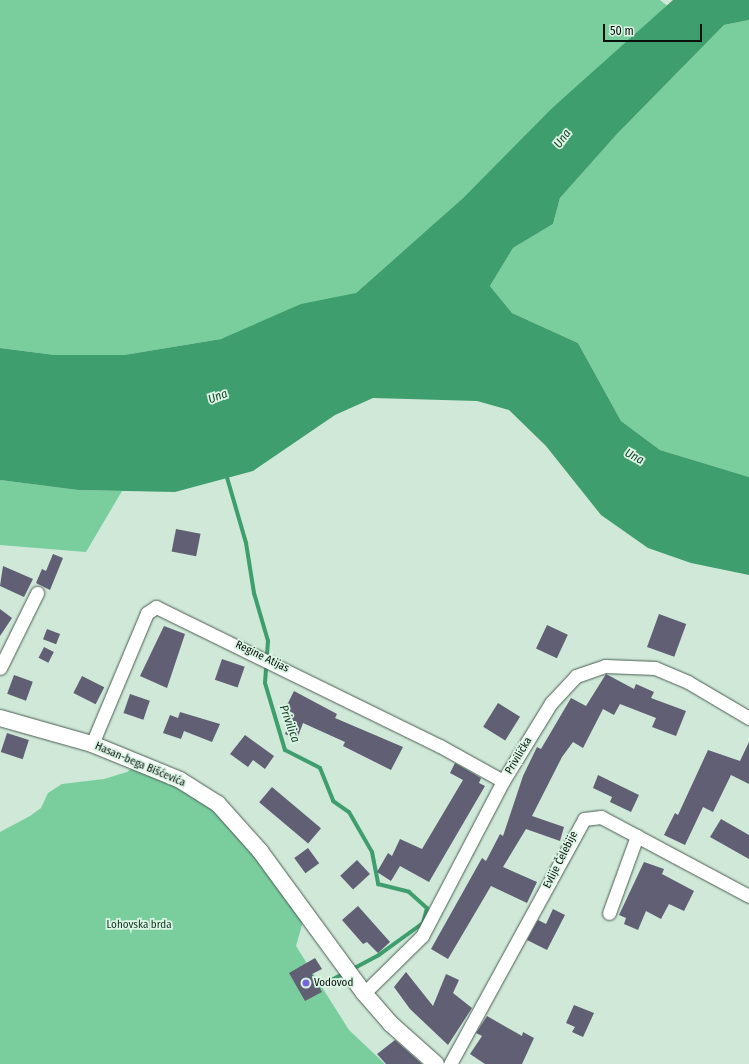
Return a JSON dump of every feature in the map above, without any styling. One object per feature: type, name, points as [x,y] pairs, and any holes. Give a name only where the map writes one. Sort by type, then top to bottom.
[{"type":"street","points":[[0,668],[37,593]]},
{"type":"street","name":"Regine Atijas","points":[[92,744],[147,613],[156,607],[440,746],[503,781]]},
{"type":"street","name":"Privilička","points":[[364,993],[422,936],[503,781],[551,703],[566,684],[592,669],[621,665],[655,668],[688,682],[749,718]]},
{"type":"street","name":"Hasan-bega Bišćevića","points":[[0,718],[92,744],[180,780],[218,804],[260,851],[364,993]]},
{"type":"street","name":"Evlije Čelebije","points":[[450,1064],[523,934],[580,823],[588,816],[601,817],[749,896]]},
{"type":"street","points":[[609,913],[637,836]]},
{"type":"street","points":[[364,993],[391,1024],[436,1064]]},
{"type":"green space","points":[[0,0],[660,0],[669,7],[551,109],[463,198],[356,293],[221,339],[124,355],[55,355],[0,348]]},
{"type":"green space","points":[[749,20],[749,477],[660,450],[621,421],[578,343],[512,313],[490,286],[513,248],[553,224],[560,198],[617,134],[724,25]]},
{"type":"green space","points":[[0,480],[78,490],[122,491],[86,552],[0,545]]},
{"type":"green space","name":"Lohovska brda","points":[[139,763],[199,791],[306,911],[296,946],[349,1030],[385,1064],[0,1064],[0,832],[30,816],[41,808],[48,793],[62,784],[104,779],[127,772]]},
{"type":"water","name":"Una","points":[[673,0],[749,0],[749,20],[724,25],[617,134],[560,198],[553,224],[513,248],[490,286],[512,313],[578,343],[621,421],[660,450],[749,477],[749,575],[691,563],[648,548],[601,515],[546,446],[509,410],[477,401],[373,398],[335,415],[253,471],[175,492],[78,490],[0,480],[0,348],[55,355],[124,355],[221,339],[301,304],[356,293],[463,198],[551,109]]},
{"type":"building","points":[[176,529],[201,534],[196,556],[172,552]]},
{"type":"building","points":[[53,554],[63,558],[50,590],[36,583],[42,569],[46,571]]},
{"type":"building","points":[[3,566],[33,579],[24,597],[0,586]]},
{"type":"building","points":[[0,609],[12,618],[0,636]]},
{"type":"building","points":[[659,614],[686,624],[674,657],[647,647]]},
{"type":"building","points":[[547,625],[568,635],[557,658],[536,649]]},
{"type":"building","points":[[164,626],[185,634],[167,688],[140,676]]},
{"type":"building","points":[[47,629],[60,634],[56,644],[43,639]]},
{"type":"building","points":[[44,647],[54,652],[48,663],[39,658]]},
{"type":"building","points":[[222,659],[245,667],[238,688],[215,680]]},
{"type":"building","points":[[606,674],[634,689],[636,684],[654,692],[651,698],[686,711],[676,736],[652,727],[656,718],[620,704],[614,715],[603,709],[583,748],[573,742],[562,757],[532,816],[564,827],[560,841],[526,829],[503,867],[537,882],[527,903],[491,886],[448,959],[431,949],[482,858],[486,861],[500,834],[503,836],[523,776],[537,747],[541,749],[571,698],[586,706]]},
{"type":"building","points":[[14,675],[33,682],[26,701],[7,694]]},
{"type":"building","points":[[82,676],[104,687],[96,704],[73,693]]},
{"type":"building","points":[[294,691],[337,714],[335,718],[403,747],[391,770],[343,746],[345,742],[303,723],[297,739],[285,734],[293,713],[285,709]]},
{"type":"building","points":[[130,694],[150,701],[143,720],[123,713]]},
{"type":"building","points":[[498,703],[520,717],[505,741],[483,727]]},
{"type":"building","points":[[180,712],[220,724],[212,742],[184,731],[181,739],[163,733],[170,715],[178,718]]},
{"type":"building","points":[[7,733],[29,740],[23,759],[1,752]]},
{"type":"building","points":[[245,735],[274,756],[265,769],[253,760],[248,767],[230,754]]},
{"type":"building","points":[[749,742],[749,784],[731,775],[713,812],[703,807],[685,845],[664,835],[675,813],[678,815],[708,750],[740,761]]},
{"type":"building","points":[[455,763],[481,778],[479,783],[485,786],[429,882],[400,866],[391,881],[377,872],[388,853],[392,856],[400,839],[422,849],[463,780],[450,773]]},
{"type":"building","points":[[598,775],[639,795],[631,812],[610,802],[612,797],[593,788]]},
{"type":"building","points":[[272,787],[321,828],[308,843],[259,802]]},
{"type":"building","points":[[721,819],[749,835],[749,859],[710,837]]},
{"type":"building","points":[[308,848],[319,863],[305,873],[294,858]]},
{"type":"building","points":[[357,860],[370,874],[353,890],[340,876]]},
{"type":"building","points":[[644,862],[664,869],[662,874],[694,891],[684,911],[669,904],[661,919],[646,911],[638,930],[624,924],[626,918],[619,915]]},
{"type":"building","points":[[358,906],[390,942],[378,953],[367,942],[363,944],[342,920]]},
{"type":"building","points":[[553,909],[565,915],[547,950],[527,940],[538,920],[546,924]]},
{"type":"building","name":"Vodovod","points":[[315,958],[322,969],[312,974],[322,992],[305,1001],[289,973]]},
{"type":"building","points":[[406,972],[433,1006],[446,974],[459,980],[453,993],[472,1008],[448,1045],[410,1009],[394,987]]},
{"type":"building","points":[[574,1005],[594,1013],[583,1037],[572,1032],[575,1027],[566,1023]]},
{"type":"building","points":[[487,1016],[522,1036],[523,1032],[534,1038],[522,1064],[485,1064],[470,1054],[482,1036],[476,1033]]},
{"type":"building","points":[[395,1040],[422,1064],[386,1064],[377,1054]]},
{"type":"waterway","name":"Privilica","points":[[226,474],[246,543],[254,593],[268,641],[265,683],[285,750],[320,768],[333,801],[349,812],[372,852],[378,884],[409,892],[427,908],[423,923],[379,955],[351,970]]},
{"type":"waterway","name":"Privilica","points":[[322,985],[345,973]]},
{"type":"place","name":"Vodovod","points":[[306,983]]}]
